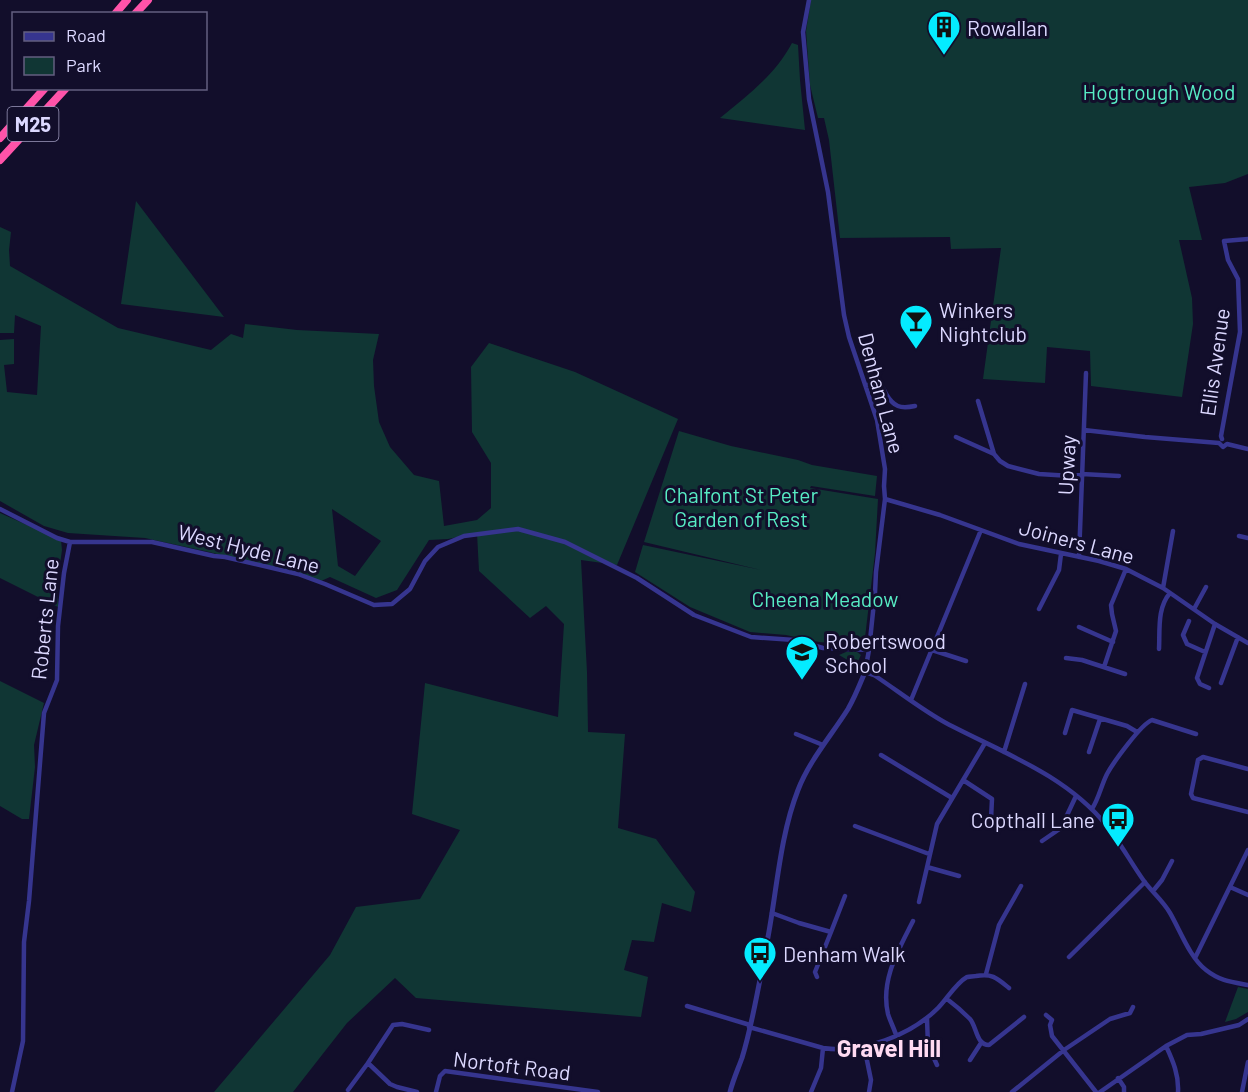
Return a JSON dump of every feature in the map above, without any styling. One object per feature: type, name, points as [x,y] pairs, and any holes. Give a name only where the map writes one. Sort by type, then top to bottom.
[{"type":"highway","points":[[117,12],[127,0]]},
{"type":"highway","points":[[137,12],[148,0]]},
{"type":"highway","name":"M25","points":[[0,138],[43,90]]},
{"type":"highway","name":"M25","points":[[0,160],[64,90]]},
{"type":"street","name":"Denham Lane","points":[[730,1092],[750,1026],[790,812],[801,782],[850,706],[865,672],[885,499],[885,469],[877,420],[849,337],[844,315],[828,192],[809,99],[802,32],[809,0]]},
{"type":"street","name":"Ellis Avenue","points":[[1220,441],[1240,332],[1238,279],[1228,260],[1224,241],[1247,239]]},
{"type":"street","points":[[1239,294],[1247,294]]},
{"type":"street","name":"Upway","points":[[1079,557],[1086,373]]},
{"type":"street","points":[[865,385],[874,385],[884,389],[890,401],[900,407],[915,406]]},
{"type":"street","points":[[978,401],[994,454]]},
{"type":"street","points":[[1084,430],[1145,437],[1220,441],[1226,439],[1227,444],[1248,449]]},
{"type":"street","points":[[956,437],[994,454],[1008,466],[1040,474],[1119,476]]},
{"type":"street","name":"Joiners Lane","points":[[885,499],[940,515],[1019,544],[1126,569],[1163,588],[1215,624],[1248,643]]},
{"type":"street","name":"West Hyde Lane","points":[[0,508],[57,538],[70,542],[152,542],[298,574],[374,605],[392,604],[410,589],[425,561],[438,547],[464,536],[519,529],[565,542],[637,578],[694,615],[751,637],[794,640],[823,648],[868,650]]},
{"type":"street","points":[[911,700],[981,530]]},
{"type":"street","points":[[1163,588],[1173,531]]},
{"type":"street","points":[[1239,536],[1248,538]]},
{"type":"street","name":"Roberts Lane","points":[[12,1092],[23,1041],[24,942],[44,713],[57,680],[58,626],[70,542]]},
{"type":"street","points":[[1039,609],[1059,570],[1061,554]]},
{"type":"street","points":[[1104,667],[1116,631],[1112,605],[1126,569]]},
{"type":"street","points":[[1194,609],[1206,587]]},
{"type":"street","points":[[1159,649],[1162,609],[1165,598],[1170,593]]},
{"type":"street","points":[[1189,621],[1183,635],[1187,644],[1205,652]]},
{"type":"street","points":[[1209,688],[1200,684],[1197,678],[1215,624]]},
{"type":"street","points":[[1078,627],[1113,642]]},
{"type":"street","points":[[1221,683],[1238,637]]},
{"type":"street","points":[[932,650],[966,661]]},
{"type":"street","points":[[1066,658],[1082,660],[1125,674]]},
{"type":"street","points":[[865,672],[874,675],[943,721],[1055,780],[1092,809],[1169,911],[1195,958],[1204,969],[1223,981],[1248,985]]},
{"type":"street","points":[[1004,752],[1024,684]]},
{"type":"street","points":[[1065,734],[1072,708],[1127,726],[1137,732]]},
{"type":"street","points":[[1089,752],[1100,718]]},
{"type":"street","points":[[1092,809],[1107,773],[1147,722],[1152,720],[1196,734]]},
{"type":"street","points":[[796,734],[823,745]]},
{"type":"street","points":[[919,902],[937,824],[985,743]]},
{"type":"street","points":[[881,755],[952,798]]},
{"type":"street","points":[[1248,769],[1203,757],[1198,760],[1191,794],[1193,798],[1248,812]]},
{"type":"street","points":[[963,780],[992,799],[991,819]]},
{"type":"street","points":[[1042,841],[1061,828],[1076,796]]},
{"type":"street","points":[[855,826],[929,854]]},
{"type":"street","points":[[1195,958],[1248,850]]},
{"type":"street","points":[[1153,891],[1172,861]]},
{"type":"street","points":[[927,867],[959,876]]},
{"type":"street","points":[[1070,957],[1145,882]]},
{"type":"street","points":[[986,974],[999,925],[1021,886]]},
{"type":"street","points":[[1230,887],[1248,895]]},
{"type":"street","points":[[817,977],[815,972],[845,896]]},
{"type":"street","points":[[772,913],[831,932]]},
{"type":"street","points":[[896,1035],[888,1013],[887,984],[891,966],[913,921]]},
{"type":"street","points":[[687,1006],[836,1050],[864,1046],[896,1035],[927,1019],[967,977],[986,974],[1009,988]]},
{"type":"street","points":[[947,999],[972,1020],[981,1043],[985,1045],[989,1045],[1024,1017]]},
{"type":"street","points":[[1012,1092],[1064,1050],[1110,1019],[1130,1013],[1133,1007]]},
{"type":"street","points":[[1046,1015],[1052,1020],[1050,1025],[1052,1036],[1098,1092],[1186,1035],[1239,1025],[1248,1019]]},
{"type":"street","points":[[927,1019],[928,1045],[938,1065]]},
{"type":"street","points":[[348,1090],[393,1025],[402,1024],[429,1030]]},
{"type":"street","points":[[1201,1034],[1202,1040]]},
{"type":"street","points":[[970,1060],[981,1043]]},
{"type":"street","points":[[864,1046],[871,1080],[869,1092]]},
{"type":"street","points":[[1166,1046],[1179,1082],[1178,1092]]},
{"type":"street","points":[[811,1092],[821,1068],[824,1048]]},
{"type":"street","points":[[1242,1092],[1248,1062]]},
{"type":"street","points":[[368,1063],[390,1084],[417,1092]]},
{"type":"street","name":"Nortoft Road","points":[[436,1092],[440,1076],[445,1071],[598,1092]]},
{"type":"street","points":[[1118,1078],[1124,1087],[1124,1092]]},
{"type":"green space","name":"Hogtrough Wood","points":[[811,0],[1248,0],[1248,174],[1225,183],[1189,187],[1202,240],[1179,240],[1192,298],[1193,324],[1182,397],[1091,386],[1090,351],[1047,347],[1045,383],[983,379],[1001,248],[951,249],[950,237],[840,238],[829,140],[824,118],[818,118],[810,85],[806,31]]},
{"type":"green space","points":[[792,43],[798,45],[805,130],[720,118],[769,75]]},
{"type":"green space","points":[[136,201],[224,317],[121,304]]},
{"type":"green space","points":[[0,227],[11,232],[10,266],[118,328],[211,350],[231,334],[243,338],[245,324],[297,330],[379,334],[373,360],[379,422],[390,447],[414,475],[439,481],[444,526],[477,520],[491,508],[491,463],[472,432],[471,367],[489,343],[575,372],[678,419],[617,565],[581,560],[588,732],[625,734],[618,828],[656,839],[695,892],[691,912],[662,903],[654,942],[632,940],[624,970],[648,977],[641,1017],[416,998],[395,978],[347,1023],[293,1092],[214,1092],[330,955],[356,907],[420,899],[460,830],[412,814],[425,683],[558,717],[564,624],[546,606],[530,618],[479,571],[477,533],[429,540],[397,590],[376,598],[330,577],[321,581],[145,538],[68,533],[44,526],[0,501],[0,340],[14,339],[14,364],[4,365],[7,392],[37,395],[41,326],[15,315],[14,333],[0,333]],"holes":[[[332,509],[381,541],[355,576],[338,566]]]},
{"type":"green space","points":[[679,431],[812,465],[877,476],[875,496],[811,486],[810,488],[878,499],[875,553],[864,646],[750,632],[690,607],[635,572],[643,545],[761,570],[644,542]]},
{"type":"green space","points":[[0,513],[61,540],[58,607],[0,578]]},
{"type":"green space","points":[[846,652],[857,652],[861,655],[856,665],[839,655]]},
{"type":"green space","points":[[0,681],[44,703],[34,745],[35,767],[29,819],[22,819],[0,806]]},
{"type":"green space","points":[[1238,987],[1248,989],[1248,1012],[1225,1022]]},
{"type":"place","name":"Rowallan","points":[[944,56]]},
{"type":"place","name":"Winkers Nightclub","points":[[916,350]]},
{"type":"place","name":"Robertswood School","points":[[802,681]]},
{"type":"place","name":"Copthall Lane","points":[[1118,848]]},
{"type":"place","name":"Denham Walk","points":[[760,982]]},
{"type":"district","name":"Gravel Hill","points":[[889,1047]]},
{"type":"park label","name":"Chalfont St Peter Garden of Rest","points":[[741,506]]},
{"type":"park label","name":"Cheena Meadow","points":[[825,598]]}]
